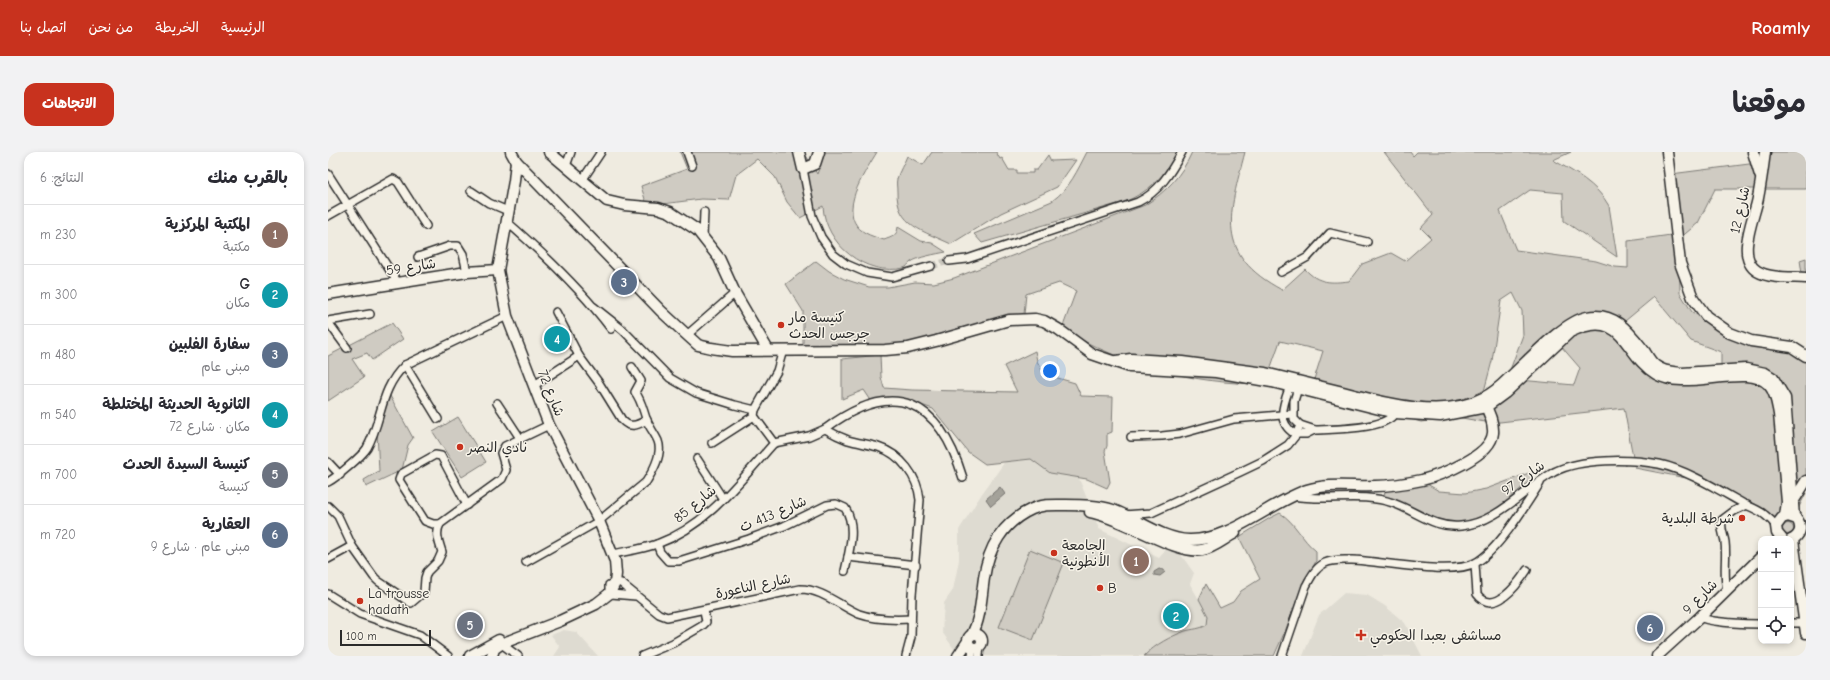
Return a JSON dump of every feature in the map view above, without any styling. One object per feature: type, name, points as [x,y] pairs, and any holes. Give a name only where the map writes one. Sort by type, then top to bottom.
[{"type":"street","points":[[511,152],[516,161],[661,311],[698,345],[711,348],[732,351],[855,351],[908,348],[1009,320],[1035,319],[1051,324],[1092,354],[1112,362],[1131,359],[1182,362],[1245,369],[1295,385],[1396,410],[1440,416],[1470,411],[1484,403],[1572,322],[1592,316],[1604,317],[1617,326],[1628,331],[1653,363],[1661,369],[1682,373],[1746,369],[1765,373],[1773,378],[1785,398],[1791,501],[1790,521],[1798,535],[1794,536]]},
{"type":"street","points":[[549,152],[607,201],[624,205],[658,208],[670,212],[697,230],[719,258],[735,293],[768,350]]},
{"type":"street","points":[[566,166],[571,152]]},
{"type":"street","points":[[583,180],[601,152]]},
{"type":"street","points":[[687,152],[692,166]]},
{"type":"street","points":[[799,152],[812,216],[821,237],[833,254],[846,264],[867,273],[892,277],[931,266]]},
{"type":"street","points":[[803,168],[815,164],[819,152]]},
{"type":"street","points":[[949,261],[967,259],[1138,202],[1149,196],[1163,182],[1182,152]]},
{"type":"street","points":[[1667,152],[1680,263],[1692,298],[1706,316],[1730,333],[1744,339],[1787,346],[1804,352]]},
{"type":"street","points":[[1753,152],[1761,179]]},
{"type":"street","name":"شارع 12","points":[[1765,152],[1758,200],[1747,236],[1749,258],[1752,266],[1762,273],[1806,278]]},
{"type":"street","name":"شارع 72","points":[[516,161],[498,270],[507,316],[549,425],[599,521],[613,556],[615,588]]},
{"type":"street","points":[[328,174],[398,283]]},
{"type":"street","points":[[514,180],[522,175],[532,176]]},
{"type":"street","points":[[328,216],[393,179],[398,182],[426,226]]},
{"type":"street","points":[[471,191],[507,216],[530,242],[594,307],[611,329]]},
{"type":"street","points":[[703,237],[704,212]]},
{"type":"street","points":[[1281,272],[1308,257],[1330,233],[1367,242]]},
{"type":"street","points":[[418,257],[450,246],[458,246],[463,254],[467,272]]},
{"type":"street","name":"شارع 59","points":[[328,294],[467,272],[498,270]]},
{"type":"street","points":[[687,335],[735,293]]},
{"type":"street","points":[[594,307],[623,330],[670,378],[696,392],[755,413],[774,443],[809,436],[825,429],[843,417],[869,405],[892,402],[916,405],[936,421],[944,431],[956,454],[963,478]]},
{"type":"street","points":[[556,312],[579,356],[627,425],[632,426],[647,420]]},
{"type":"street","points":[[347,348],[328,322],[370,314]]},
{"type":"street","points":[[328,482],[340,475],[366,449],[389,384],[405,365],[507,316]]},
{"type":"street","points":[[712,443],[755,413],[778,371],[783,350]]},
{"type":"street","points":[[533,386],[579,356]]},
{"type":"street","points":[[405,365],[438,419]]},
{"type":"street","points":[[526,562],[599,521],[646,482],[650,475],[659,454],[658,441],[647,420],[636,392],[641,381],[632,367]]},
{"type":"street","points":[[1295,385],[1286,399],[1282,415],[1288,428],[1296,434],[1306,434],[1315,430],[1378,424],[1390,419],[1396,410]]},
{"type":"street","points":[[1295,385],[1293,414],[1298,423],[1315,430]]},
{"type":"street","points":[[1286,399],[1294,401]]},
{"type":"street","points":[[496,403],[520,438]]},
{"type":"street","points":[[1396,410],[1457,407],[1484,403]]},
{"type":"street","points":[[963,656],[974,645],[989,570],[999,544],[1016,525],[1026,518],[1054,508],[1095,507],[1111,510],[1181,540],[1199,540],[1231,528],[1311,489],[1333,486],[1376,486],[1423,480],[1451,468],[1481,452],[1490,444],[1492,438],[1492,422],[1484,403]]},
{"type":"street","points":[[1470,411],[1492,422]]},
{"type":"street","points":[[1131,437],[1168,435],[1234,419],[1293,414]]},
{"type":"street","points":[[1288,428],[1298,423]]},
{"type":"street","points":[[1124,515],[1151,513],[1208,488],[1263,461],[1288,445],[1296,434],[1298,423]]},
{"type":"street","points":[[467,505],[441,456],[435,454],[401,474],[399,480],[425,521],[432,524],[440,524],[467,505],[479,492],[496,484],[504,475],[506,469],[502,458],[502,449],[504,446],[549,425]]},
{"type":"street","points":[[825,429],[846,439],[875,446],[887,451],[911,472],[919,490],[920,500],[911,637],[906,656]]},
{"type":"street","name":"شارع 85","points":[[613,556],[657,544],[684,531],[702,519],[723,499],[774,443]]},
{"type":"street","points":[[697,459],[723,499]]},
{"type":"street","name":"شارع 97","points":[[1297,496],[1372,498],[1395,504],[1429,521],[1450,526],[1461,526],[1483,521],[1556,471],[1579,464],[1604,461],[1654,464],[1686,474],[1765,515],[1790,521]]},
{"type":"street","points":[[328,462],[340,475]]},
{"type":"street","points":[[1284,655],[1311,577],[1316,569],[1327,562],[1334,560],[1367,561],[1444,569],[1459,568],[1474,564],[1487,556],[1521,513],[1542,480]]},
{"type":"street","points":[[1791,501],[1806,481]]},
{"type":"street","points":[[1054,508],[1096,513],[1127,524],[1175,546],[1201,551],[1216,544],[1297,496]]},
{"type":"street","name":"شارع 413 ت","points":[[657,544],[660,552],[668,561],[679,561],[750,539],[784,526],[827,505],[836,504],[845,508],[850,518],[851,538],[846,571]]},
{"type":"street","points":[[1727,590],[1724,581],[1725,542],[1721,526],[1722,520],[1726,516],[1747,505]]},
{"type":"street","points":[[328,506],[342,522],[352,546],[366,567],[378,581],[410,603],[424,592],[427,572],[438,561],[442,552],[438,537],[438,529],[440,524]]},
{"type":"street","points":[[1145,525],[1151,513]]},
{"type":"street","points":[[1782,536],[1777,533],[1790,521]]},
{"type":"street","points":[[328,559],[352,546]]},
{"type":"street","points":[[848,557],[916,565]]},
{"type":"street","name":"شارع 9","points":[[1657,656],[1704,614],[1758,560]]},
{"type":"street","points":[[1474,564],[1477,594],[1482,599],[1493,602],[1506,596],[1527,570]]},
{"type":"street","points":[[1793,572],[1806,629]]},
{"type":"street","points":[[492,656],[494,649],[499,643],[560,621],[593,606],[615,588]]},
{"type":"street","points":[[471,655],[615,588]]},
{"type":"street","name":"شارع الناعورة","points":[[615,588],[636,596],[659,614],[667,617],[788,591],[806,589],[870,617],[885,620],[911,619]]},
{"type":"street","points":[[328,594],[360,614],[420,635],[448,656]]},
{"type":"street","points":[[642,656],[673,643],[702,626],[706,622],[704,610]]},
{"type":"street","points":[[1704,614],[1706,620],[1737,624],[1758,624]]},
{"type":"street","points":[[1794,624],[1806,629]]},
{"type":"street","points":[[499,643],[518,656]]},
{"type":"street","points":[[958,656],[974,645]]},
{"type":"street","points":[[437,648],[438,656]]},
{"type":"street","points":[[471,655],[481,653],[488,656]]},
{"type":"shaded area","points":[[680,152],[804,152],[817,174],[825,152],[877,152],[862,177],[854,198],[852,208],[853,217],[857,226],[866,233],[884,240],[892,237],[898,227],[921,241],[932,243],[946,252],[918,259],[911,262],[904,268],[889,269],[875,267],[862,262],[850,255],[839,245],[825,220],[823,206],[800,218],[787,202],[775,177],[757,159],[736,175],[729,200],[701,199],[647,206],[641,186],[687,169]]},
{"type":"shaded area","points":[[932,152],[996,152],[1000,159],[1002,158],[1009,170],[1017,170],[1017,173],[1033,173],[1033,170],[1037,170],[1048,155],[1051,161],[1076,160],[1057,187],[1001,213],[951,244],[914,226],[901,212],[898,203],[897,179],[907,156],[923,165]]},
{"type":"shaded area","points":[[1087,152],[1177,152],[1162,176],[1149,188],[1124,202],[982,243],[974,234],[1052,201],[1064,191]]},
{"type":"shaded area","points":[[1192,152],[1245,152],[1234,195],[1232,213],[1232,231],[1236,247],[1245,262],[1260,276],[1282,290],[1305,269],[1320,280],[1331,282],[1349,281],[1362,264],[1391,253],[1405,261],[1431,238],[1421,228],[1433,215],[1384,152],[1410,152],[1413,156],[1417,152],[1571,152],[1553,160],[1584,179],[1604,198],[1609,206],[1617,257],[1564,221],[1563,193],[1530,190],[1500,211],[1516,250],[1596,261],[1615,267],[1628,268],[1628,241],[1671,235],[1671,174],[1757,163],[1751,152],[1806,152],[1806,189],[1715,189],[1698,223],[1679,239],[1680,293],[1692,312],[1720,328],[1806,355],[1806,493],[1795,515],[1774,522],[1686,478],[1635,468],[1624,408],[1491,423],[1456,417],[1421,422],[1310,392],[1323,351],[1280,341],[1265,384],[1211,381],[1135,363],[1086,342],[1062,329],[1076,291],[1059,283],[1026,294],[1023,324],[1000,327],[973,336],[948,341],[803,352],[803,311],[786,284],[816,261],[829,271],[844,279],[869,287],[888,287],[915,282],[934,283],[954,278],[1145,205],[1153,200],[1173,182]],"holes":[[[1513,293],[1522,311],[1523,335],[1510,370],[1554,338],[1580,368],[1574,385],[1509,379],[1483,395],[1492,361],[1501,301]],[[1654,297],[1691,341],[1721,352],[1721,375],[1657,366],[1625,321]]]},
{"type":"shaded area","points":[[1806,258],[1806,281],[1803,281],[1800,260]]},
{"type":"shaded area","points":[[392,323],[403,339],[372,360],[367,353],[352,359],[364,377],[328,401],[328,356]]},
{"type":"shaded area","points":[[1035,351],[1037,361],[1044,374],[1075,383],[1081,396],[1113,397],[1112,432],[1107,434],[1107,446],[1105,451],[1110,482],[1107,488],[1087,479],[1050,473],[1031,459],[985,464],[968,452],[933,409],[907,400],[893,400],[887,398],[872,402],[864,390],[842,399],[842,359],[880,355],[881,377],[884,388],[1017,392],[1004,366]]},
{"type":"shaded area","points":[[389,394],[413,438],[408,445],[402,470],[366,487],[364,480],[379,471],[377,432]]},
{"type":"shaded area","name":"نادي النصر","points":[[458,417],[486,462],[462,477],[433,432]]},
{"type":"shaded area","name":"الجامعة الأنطونية","points":[[1009,456],[1044,458],[1074,466],[1099,529],[1159,558],[1168,547],[1176,548],[1194,573],[1190,584],[1217,630],[1158,656],[959,656],[942,632],[944,603],[953,590],[959,560],[959,530],[981,495]]},
{"type":"shaded area","points":[[1529,473],[1533,478],[1495,511],[1480,519],[1466,522],[1452,522],[1438,519],[1384,496],[1386,488],[1427,484],[1439,491],[1465,493],[1486,489]]},
{"type":"shaded area","points":[[1000,487],[1005,494],[991,506],[986,499]]},
{"type":"shaded area","points":[[1280,513],[1290,521],[1316,551],[1316,561],[1311,571],[1305,578],[1274,656],[1144,656],[1158,644],[1169,638],[1185,631],[1207,625],[1208,616],[1199,599],[1206,584],[1220,608],[1233,602],[1241,591],[1260,579],[1239,537]]},
{"type":"shaded area","points":[[1788,523],[1792,525],[1794,529],[1792,533],[1788,535],[1784,533],[1782,529],[1784,525]]},
{"type":"shaded area","points":[[1030,549],[1064,563],[1033,640],[999,627]]},
{"type":"shaded area","points":[[1159,569],[1164,570],[1165,572],[1160,576],[1154,575],[1154,572]]},
{"type":"shaded area","name":"مساشفى بعبدا الحكومي","points":[[1344,593],[1367,595],[1385,606],[1405,623],[1422,656],[1303,656],[1319,615]]},
{"type":"shaded area","points":[[564,630],[576,632],[598,656],[554,656],[560,647],[551,635]]},
{"type":"tunnel","points":[[931,266],[949,261]]},
{"type":"place","name":"سفارة الفلبين","points":[[624,282]]},
{"type":"place","name":"كنيسة مار جرجس الحدث","points":[[781,325]]},
{"type":"place","name":"الثانوية الحديثة المختلطة","points":[[557,339]]},
{"type":"place","name":"نادي النصر","points":[[460,447]]},
{"type":"place","name":"شرطة البلدية","points":[[1742,518]]},
{"type":"place","name":"الجامعة الأنطونية","points":[[1054,553]]},
{"type":"place","name":"المكتبة المركزية","points":[[1136,561]]},
{"type":"place","name":"B","points":[[1100,588]]},
{"type":"place","name":"La trousse hadath","points":[[360,601]]},
{"type":"place","name":"G","points":[[1176,616]]},
{"type":"place","name":"كنيسة السيدة الحدث","points":[[470,625]]},
{"type":"place","name":"العقارية","points":[[1650,628]]},
{"type":"place","name":"مساشفى بعبدا الحكومي","points":[[1361,635]]}]
